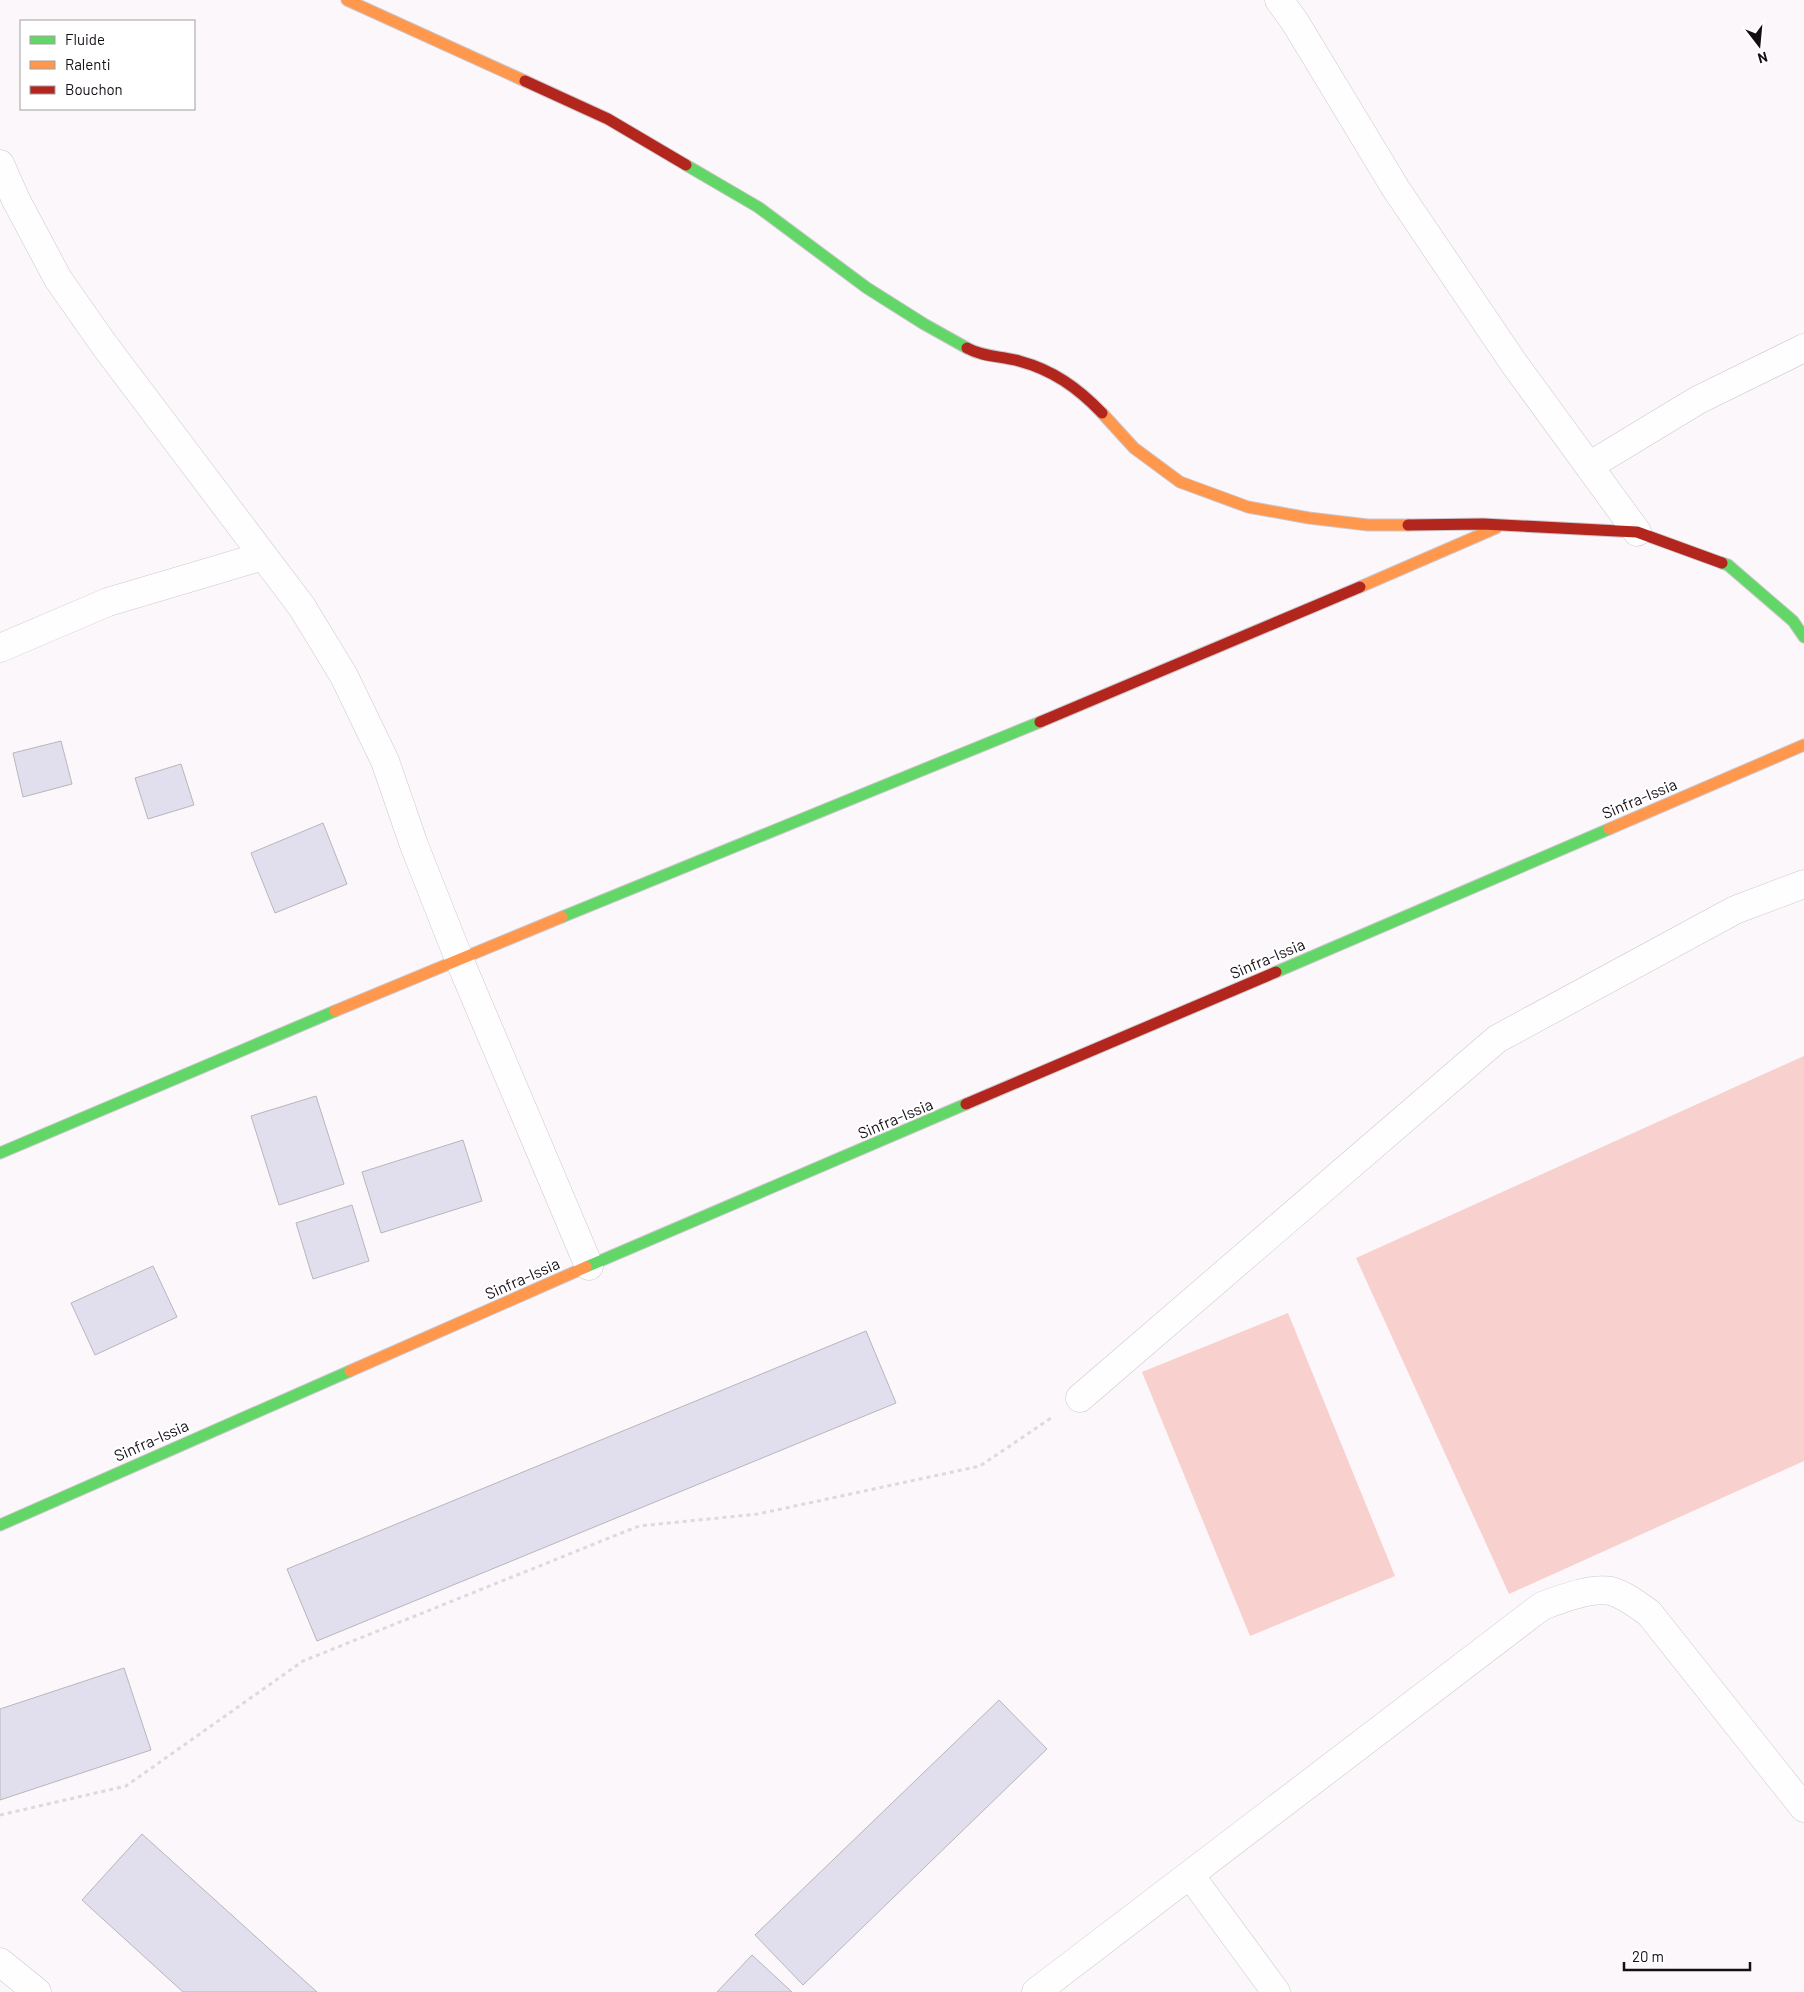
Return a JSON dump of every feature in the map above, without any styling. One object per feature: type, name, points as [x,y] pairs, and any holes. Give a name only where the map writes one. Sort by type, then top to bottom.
[{"type":"street","points":[[347,0],[608,119],[758,207],[867,288],[924,324],[978,354],[1019,361],[1062,378],[1092,403],[1134,448],[1180,482],[1248,507],[1309,518],[1368,525],[1503,525],[1637,532],[1728,565],[1794,620],[1804,637]]},
{"type":"street","points":[[1279,0],[1300,30],[1396,189],[1513,362],[1637,532]]},
{"type":"street","points":[[0,164],[16,200],[58,279],[105,346],[302,607],[344,676],[385,761],[414,844],[459,959],[589,1266]]},
{"type":"street","points":[[1589,466],[1698,400],[1804,348]]},
{"type":"street","points":[[0,1153],[459,959],[1124,688],[1503,525]]},
{"type":"street","points":[[0,648],[108,602],[263,556]]},
{"type":"street","name":"Sinfra-Issia","points":[[0,1524],[589,1266],[1804,746]]},
{"type":"street","points":[[1080,1398],[1497,1039],[1735,910],[1804,884]]},
{"type":"street","points":[[1036,1992],[1542,1606],[1576,1593],[1610,1591],[1632,1600],[1649,1613],[1804,1808]]},
{"type":"street","points":[[1190,1875],[1276,1992]]},
{"type":"street","points":[[0,1962],[37,1992]]},
{"type":"path","points":[[0,1815],[20,1812],[126,1786],[303,1661],[639,1526],[758,1514],[980,1466],[1080,1398]]},
{"type":"shaded area","points":[[1804,1056],[1804,1461],[1509,1594],[1356,1258]]},
{"type":"shaded area","points":[[1288,1313],[1395,1576],[1250,1636],[1142,1372]]},
{"type":"building","points":[[61,741],[72,784],[23,797],[13,753]]},
{"type":"building","points":[[181,764],[194,805],[148,819],[135,778]]},
{"type":"building","points":[[323,823],[347,884],[275,913],[251,853]]},
{"type":"building","points":[[316,1096],[344,1184],[279,1205],[251,1116]]},
{"type":"building","points":[[463,1140],[482,1201],[381,1233],[362,1172]]},
{"type":"building","points":[[352,1205],[369,1261],[313,1279],[296,1223]]},
{"type":"building","points":[[153,1266],[177,1317],[95,1355],[71,1303]]},
{"type":"building","points":[[866,1331],[896,1403],[317,1641],[287,1569]]},
{"type":"building","points":[[124,1668],[151,1750],[0,1800],[0,1709]]},
{"type":"building","points":[[999,1700],[1047,1749],[803,1985],[755,1935]]},
{"type":"building","points":[[142,1834],[317,1992],[183,1992],[82,1900]]},
{"type":"building","points":[[752,1955],[792,1992],[717,1992]]},
{"type":"traffic: fast","points":[[686,165],[758,207],[867,288],[924,324],[967,348]]},
{"type":"traffic: fast","points":[[1722,563],[1728,565],[1793,621],[1804,637]]},
{"type":"traffic: fast","points":[[562,917],[1040,722]]},
{"type":"traffic: fast","points":[[1276,972],[1609,829]]},
{"type":"traffic: fast","points":[[0,1153],[335,1011]]},
{"type":"traffic: fast","points":[[586,1267],[966,1104]]},
{"type":"traffic: fast","points":[[0,1525],[350,1371]]},
{"type":"traffic: slow","points":[[347,0],[525,81]]},
{"type":"traffic: slow","points":[[1102,413],[1134,448],[1180,482],[1248,507],[1309,518],[1368,525],[1408,525]]},
{"type":"traffic: slow","points":[[1360,587],[1496,528]]},
{"type":"traffic: slow","points":[[1609,829],[1804,745]]},
{"type":"traffic: slow","points":[[335,1011],[562,917]]},
{"type":"traffic: slow","points":[[350,1371],[586,1267]]},
{"type":"traffic: jam","points":[[525,81],[608,119],[686,165]]},
{"type":"traffic: jam","points":[[967,348],[986,355],[1019,361],[1043,369],[1074,388],[1102,413]]},
{"type":"traffic: jam","points":[[1408,525],[1483,524],[1637,532],[1722,563]]},
{"type":"traffic: jam","points":[[1040,722],[1360,587]]},
{"type":"traffic: jam","points":[[966,1104],[1276,972]]}]
